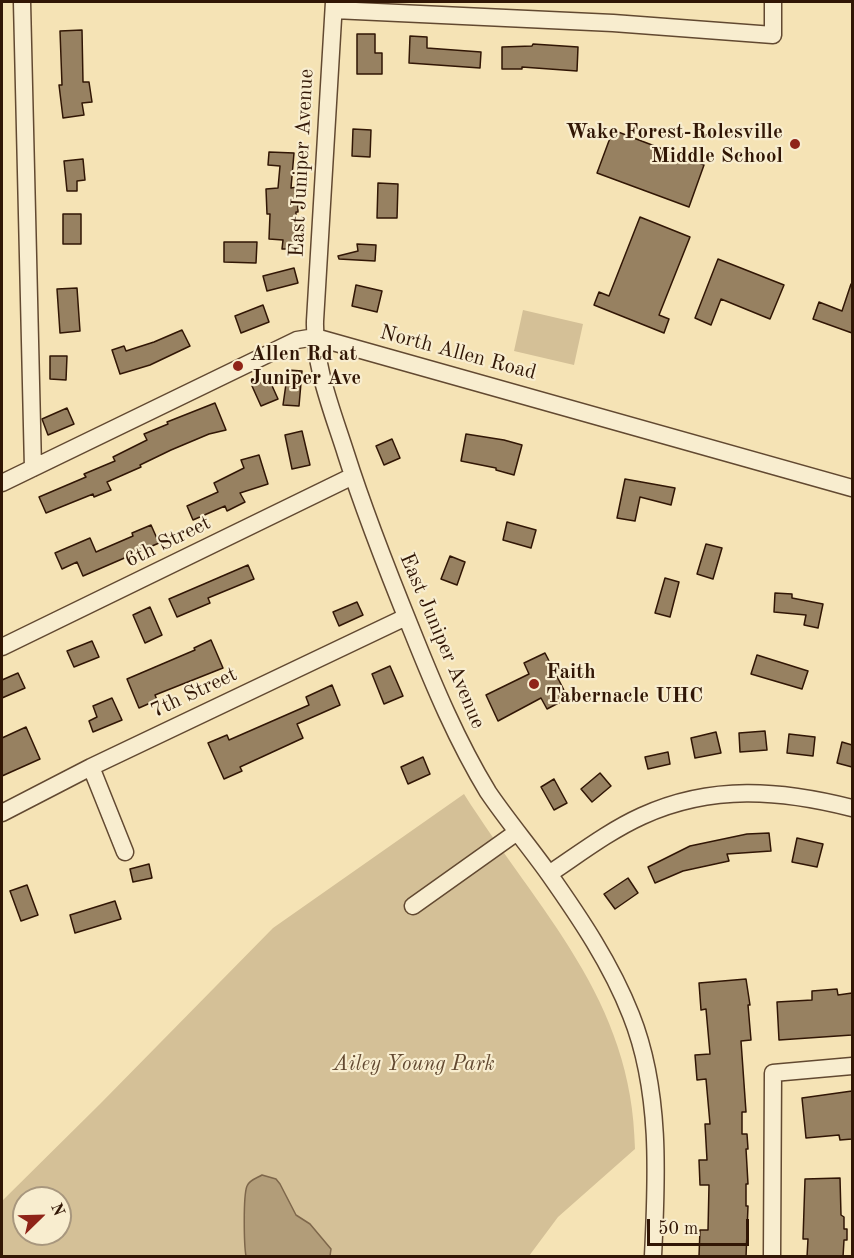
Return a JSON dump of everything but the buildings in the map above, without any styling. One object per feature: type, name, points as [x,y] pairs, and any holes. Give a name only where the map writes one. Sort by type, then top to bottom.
[{"type":"street","points":[[22,2],[33,468]]},
{"type":"street","points":[[334,6],[773,35],[772,2]]},
{"type":"street","name":"East Juniper Avenue","points":[[334,6],[315,337],[321,377],[353,476],[441,703],[464,750],[489,793],[549,874],[610,969],[631,1015],[652,1093],[655,1217],[653,1257]]},
{"type":"street","points":[[2,483],[297,340],[315,337]]},
{"type":"street","name":"North Allen Road","points":[[315,337],[852,488]]},
{"type":"street","name":"6th Street","points":[[2,647],[353,476]]},
{"type":"street","name":"7th Street","points":[[2,813],[91,767],[406,617]]},
{"type":"street","points":[[91,767],[125,852]]},
{"type":"street","points":[[549,874],[627,824],[664,807],[693,800],[740,793],[775,793],[852,808]]},
{"type":"street","points":[[414,906],[517,832]]},
{"type":"street","points":[[772,1257],[773,1072],[852,1066]]},
{"type":"green space","points":[[523,310],[583,324],[574,365],[514,351]]},
{"type":"green space","name":"Ailey Young Park","points":[[464,794],[550,918],[600,1002],[618,1047],[630,1095],[635,1149],[558,1217],[529,1256],[2,1256],[2,1201],[12,1191],[12,1246],[72,1246],[72,1186],[17,1186],[273,928]]},
{"type":"shaded area","points":[[262,1175],[276,1179],[296,1215],[310,1224],[331,1249],[330,1256],[246,1256],[244,1221],[246,1191],[249,1182]]},
{"type":"place","name":"Wake Forest-Rolesville Middle School","points":[[795,144]]},
{"type":"place","name":"Allen Rd at Juniper Ave","points":[[238,366]]},
{"type":"place","name":"Faith Tabernacle UHC","points":[[534,684]]}]
